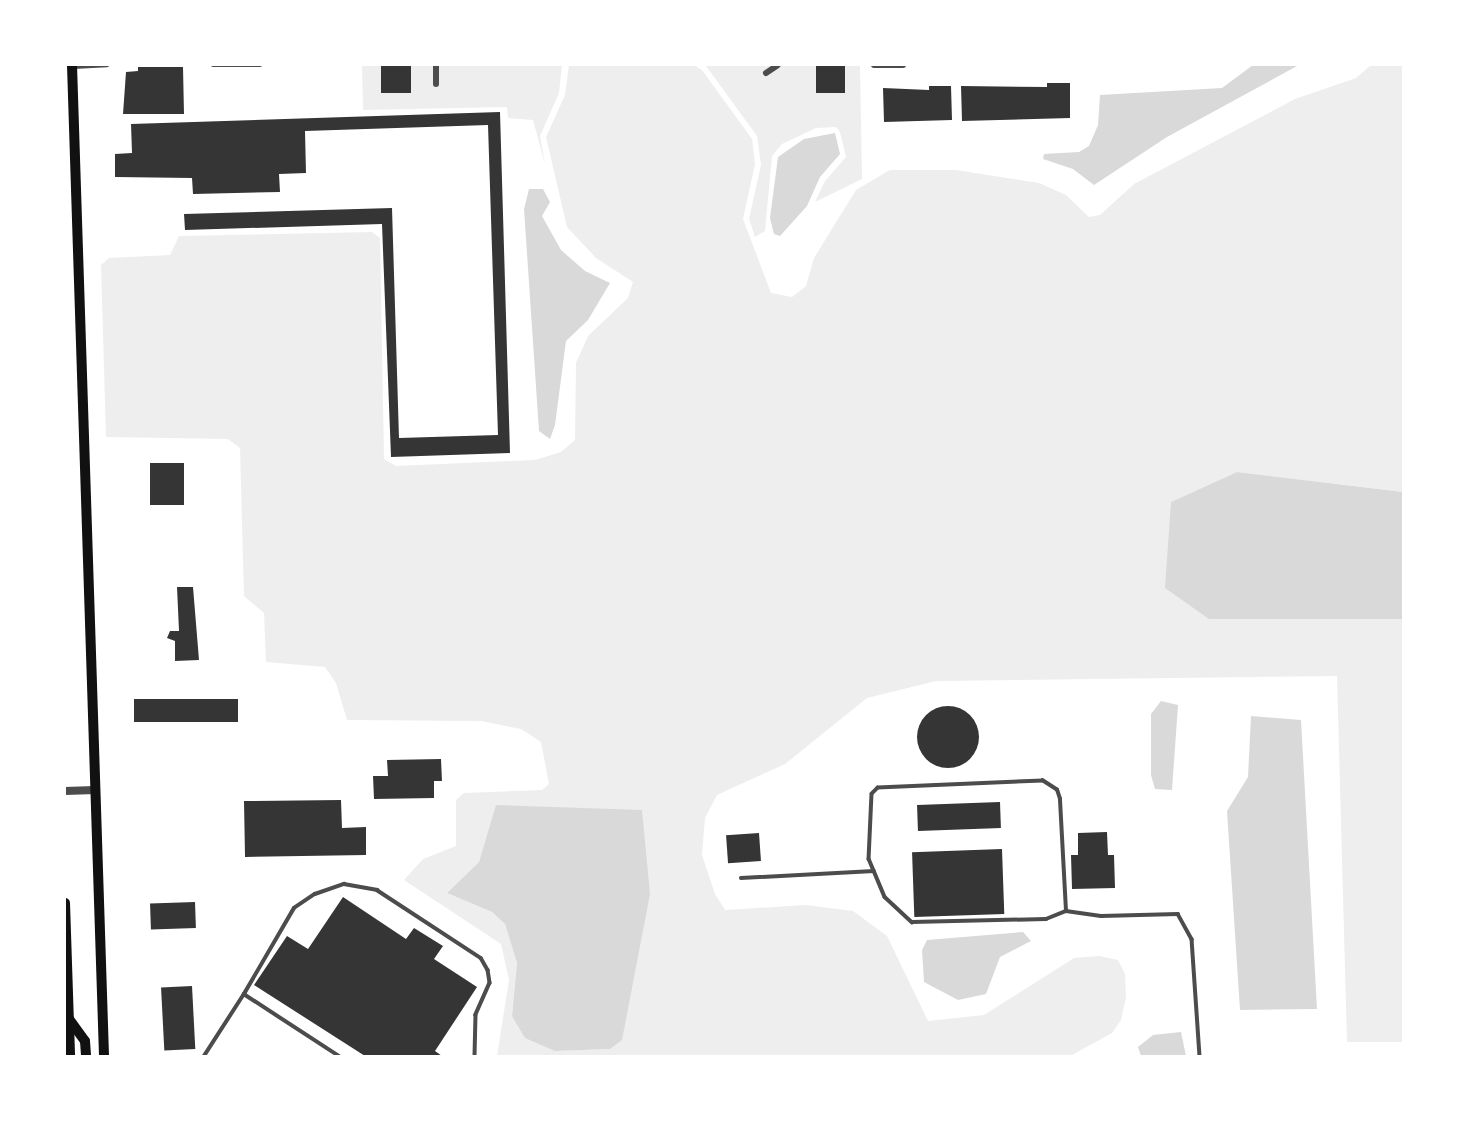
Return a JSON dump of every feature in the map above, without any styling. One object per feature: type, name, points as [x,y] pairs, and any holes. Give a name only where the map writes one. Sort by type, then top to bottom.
[{"type":"main road","points":[[69,66],[104,1056]]},
{"type":"main road","points":[[65,903],[70,1056]]},
{"type":"main road","points":[[67,1019],[85,1041],[86,1056]]},
{"type":"street","points":[[436,65],[436,84]]},
{"type":"street","points":[[766,73],[778,65]]},
{"type":"street","points":[[874,65],[903,65]]},
{"type":"street","points":[[65,791],[95,790]]},
{"type":"lane","points":[[69,66],[107,65]]},
{"type":"lane","points":[[212,65],[260,65]]},
{"type":"lane","points":[[1066,911],[1060,799],[1056,790],[1043,781],[878,788],[870,799],[869,859],[885,897],[912,922],[1046,919],[1066,911],[1101,916],[1178,914],[1192,939],[1200,1056]]},
{"type":"lane","points":[[741,878],[874,871]]},
{"type":"lane","points":[[204,1056],[294,908],[315,894],[344,884],[377,890],[481,958],[488,970],[490,983],[476,1015],[475,1056]]},
{"type":"lane","points":[[244,994],[340,1056]]},
{"type":"shaded area","points":[[362,65],[562,65],[559,93],[540,136],[545,164],[533,120],[508,118],[507,107],[363,110]]},
{"type":"shaded area","points":[[569,65],[694,65],[702,70],[752,139],[755,164],[743,219],[771,293],[792,297],[806,286],[814,258],[856,190],[890,170],[956,170],[1039,183],[1066,195],[1089,217],[1100,215],[1134,184],[1295,99],[1356,78],[1371,65],[1403,65],[1403,492],[1237,472],[1171,502],[1209,619],[1403,619],[1403,1042],[1347,1042],[1337,676],[936,681],[867,698],[785,764],[717,795],[705,818],[702,855],[715,894],[725,910],[806,905],[853,911],[887,936],[928,1021],[984,1015],[1074,958],[1099,956],[1118,960],[1125,974],[1126,997],[1121,1020],[1112,1033],[1070,1056],[497,1056],[509,980],[501,944],[404,880],[423,859],[456,846],[456,800],[464,793],[542,790],[549,784],[541,742],[521,729],[481,721],[347,720],[336,683],[325,667],[266,662],[264,613],[244,596],[240,448],[228,439],[106,437],[101,265],[109,258],[170,255],[179,236],[372,232],[380,238],[384,459],[396,466],[535,460],[561,452],[575,440],[576,363],[588,336],[628,298],[633,282],[596,258],[567,227],[546,137],[565,95]],"holes":[[[497,805],[622,1039],[610,1049],[555,1051],[512,1016],[517,963],[505,924],[492,912],[447,893],[479,862]]]},
{"type":"shaded area","points":[[860,65],[862,179],[815,202],[825,181],[846,157],[840,132],[836,127],[816,128],[782,144],[772,156],[765,231],[755,237],[749,219],[761,165],[757,136],[706,66]]},
{"type":"shaded area","points":[[1253,65],[1299,65],[1167,137],[1094,185],[1073,169],[1043,159],[1044,154],[1079,152],[1089,146],[1098,125],[1100,95],[1222,88]]},
{"type":"shaded area","points":[[835,133],[840,154],[820,177],[807,206],[780,236],[774,234],[770,218],[778,157],[804,139]]},
{"type":"shaded area","points":[[529,189],[543,189],[550,202],[542,216],[561,250],[585,271],[610,283],[588,320],[566,341],[555,425],[550,439],[539,431],[524,209]]},
{"type":"shaded area","points":[[1237,472],[1403,492],[1403,619],[1209,619],[1165,588],[1171,502]]},
{"type":"shaded area","points":[[1161,701],[1178,705],[1172,790],[1155,789],[1151,775],[1151,714]]},
{"type":"shaded area","points":[[1251,716],[1301,720],[1317,1009],[1240,1010],[1227,811],[1248,777]]},
{"type":"shaded area","points":[[496,805],[642,810],[650,894],[622,1040],[610,1049],[555,1051],[525,1038],[512,1016],[517,963],[505,924],[492,912],[447,893],[479,862]]},
{"type":"shaded area","points":[[1023,932],[1031,941],[1000,957],[986,994],[958,1000],[924,982],[922,950],[927,940]]},
{"type":"shaded area","points":[[1181,1032],[1186,1056],[1141,1056],[1138,1047],[1153,1035]]},
{"type":"building","points":[[381,65],[411,65],[411,93],[381,93]]},
{"type":"building","points":[[816,65],[845,65],[845,93],[816,93]]},
{"type":"building","points":[[138,67],[183,67],[184,114],[123,114],[126,72],[138,71]]},
{"type":"building","points":[[1047,83],[1070,83],[1070,118],[962,121],[961,86],[1047,87]]},
{"type":"building","points":[[929,86],[951,86],[952,120],[884,122],[883,88],[929,90]]},
{"type":"building","points":[[500,112],[510,453],[391,457],[382,224],[185,230],[184,214],[392,208],[399,438],[498,435],[488,125],[305,131],[306,173],[279,174],[280,192],[193,194],[192,178],[115,177],[115,154],[132,153],[131,124]]},
{"type":"building","points":[[150,463],[184,463],[184,505],[150,505]]},
{"type":"building","points":[[177,587],[193,587],[199,660],[175,661],[175,641],[167,638],[170,631],[179,631]]},
{"type":"building","points":[[134,699],[238,699],[238,722],[134,722]]},
{"type":"building","points":[[942,706],[954,706],[970,715],[977,725],[977,749],[970,759],[954,768],[942,768],[931,763],[922,754],[917,743],[917,731],[922,720],[931,711]]},
{"type":"building","points":[[441,759],[442,781],[434,781],[434,798],[374,799],[373,776],[388,776],[387,760]]},
{"type":"building","points":[[341,800],[342,828],[366,827],[366,855],[245,857],[244,801]]},
{"type":"building","points":[[1000,802],[1001,828],[918,831],[917,805]]},
{"type":"building","points":[[1107,832],[1108,855],[1114,855],[1115,888],[1072,889],[1071,855],[1078,855],[1078,833]]},
{"type":"building","points":[[759,833],[761,861],[728,863],[726,835]]},
{"type":"building","points":[[1002,849],[1004,914],[914,917],[912,852]]},
{"type":"building","points":[[343,897],[406,939],[414,928],[443,946],[434,959],[477,987],[435,1051],[442,1056],[365,1056],[254,985],[287,936],[308,949]]},
{"type":"building","points":[[195,902],[196,928],[151,930],[150,904]]},
{"type":"building","points":[[192,986],[195,1049],[164,1051],[161,988]]}]
